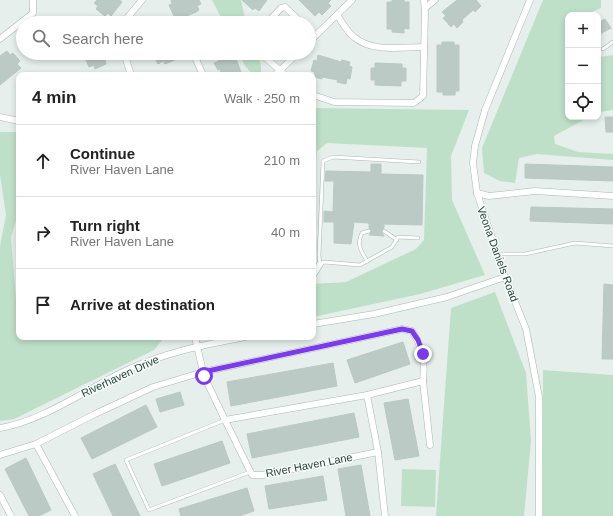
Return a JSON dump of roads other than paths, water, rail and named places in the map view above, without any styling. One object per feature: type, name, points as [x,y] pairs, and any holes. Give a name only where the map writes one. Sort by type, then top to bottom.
[{"type":"street","points":[[29,16],[33,13],[33,0]]},
{"type":"street","points":[[129,16],[142,0]]},
{"type":"street","points":[[316,34],[352,0]]},
{"type":"street","points":[[316,96],[334,102],[414,103],[423,96],[424,0]]},
{"type":"street","points":[[425,8],[435,0]]},
{"type":"street","name":"Veona Daniels Road","points":[[530,0],[499,73],[479,127],[473,163],[477,193],[505,277],[526,329],[539,397],[539,516]]},
{"type":"street","points":[[274,16],[281,8],[285,7],[295,16]]},
{"type":"street","points":[[337,15],[353,37],[367,45],[384,48],[424,47]]},
{"type":"street","points":[[0,39],[16,26]]},
{"type":"street","points":[[126,60],[130,72]]},
{"type":"street","points":[[197,60],[202,72]]},
{"type":"street","points":[[269,60],[278,72]]},
{"type":"street","points":[[282,72],[292,60]]},
{"type":"street","points":[[0,117],[16,120]]},
{"type":"street","points":[[477,193],[489,196],[535,191],[613,196]]},
{"type":"street","points":[[316,270],[320,264]]},
{"type":"street","points":[[316,324],[374,314],[441,299],[505,277]]},
{"type":"street","points":[[0,455],[36,444],[153,387],[203,372],[402,329],[412,331],[418,340],[425,365],[423,381],[430,445]]},
{"type":"street","name":"River Haven Lane","points":[[196,340],[203,372],[252,475],[263,475],[378,452]]},
{"type":"street","name":"Riverhaven Drive","points":[[0,428],[13,426],[34,418],[126,371],[171,352],[229,340]]},
{"type":"street","points":[[226,420],[367,395],[423,381]]},
{"type":"street","points":[[367,395],[378,452],[385,516]]},
{"type":"street","points":[[36,444],[75,516]]},
{"type":"street","points":[[0,495],[11,516]]},
{"type":"lane","points":[[603,49],[613,42]]},
{"type":"lane","points":[[418,238],[398,237],[392,247],[360,265],[324,262],[320,264],[319,255],[324,161],[333,157],[419,162]]},
{"type":"lane","points":[[367,261],[361,251],[359,242],[362,233],[369,230]]},
{"type":"lane","points":[[384,231],[397,240]]},
{"type":"lane","points":[[497,254],[525,254],[575,243],[613,246]]},
{"type":"lane","points":[[226,420],[126,460],[149,510],[250,472]]}]
